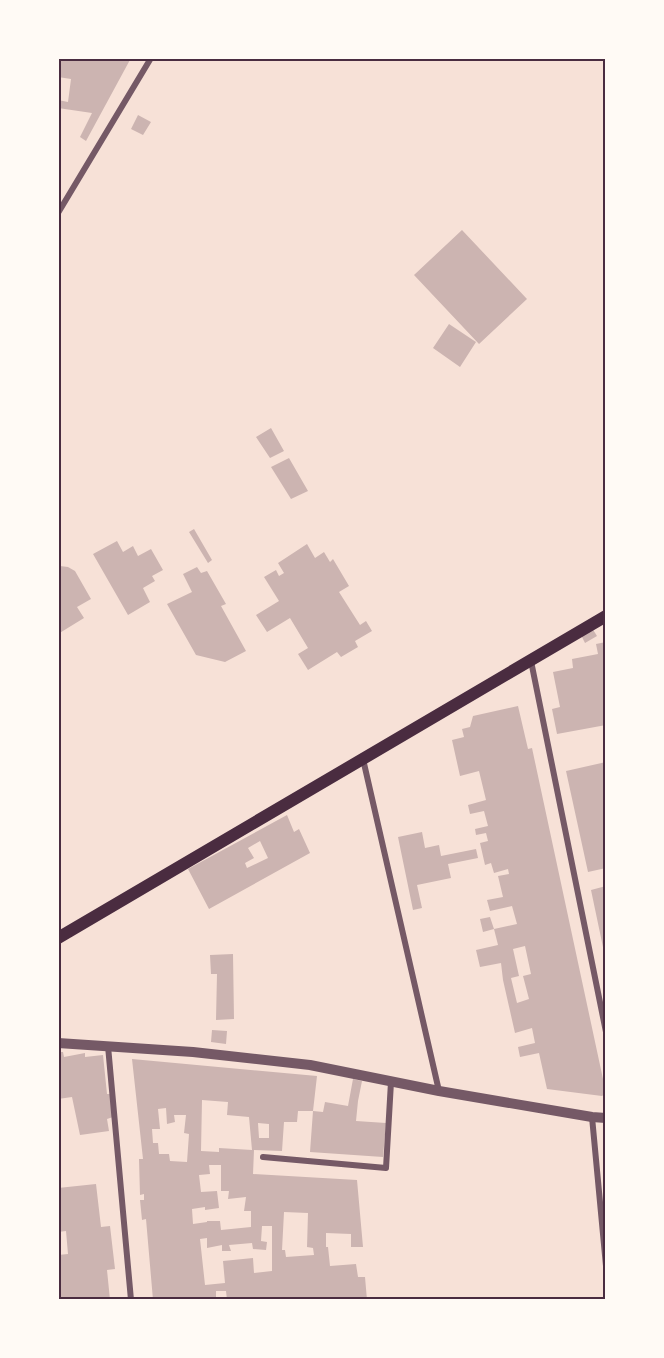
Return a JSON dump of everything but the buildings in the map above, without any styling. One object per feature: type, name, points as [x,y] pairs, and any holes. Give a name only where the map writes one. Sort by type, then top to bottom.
[{"type":"main road","points":[[58,938],[606,616]]},
{"type":"street","points":[[58,213],[151,58]]},
{"type":"street","points":[[530,660],[606,1032]]},
{"type":"street","points":[[363,759],[439,1092]]},
{"type":"street","points":[[58,1043],[193,1052],[310,1065],[439,1092],[606,1118]]},
{"type":"street","points":[[108,1046],[131,1299]]},
{"type":"street","points":[[263,1157],[386,1168],[391,1082]]},
{"type":"street","points":[[592,1117],[606,1266]]}]
